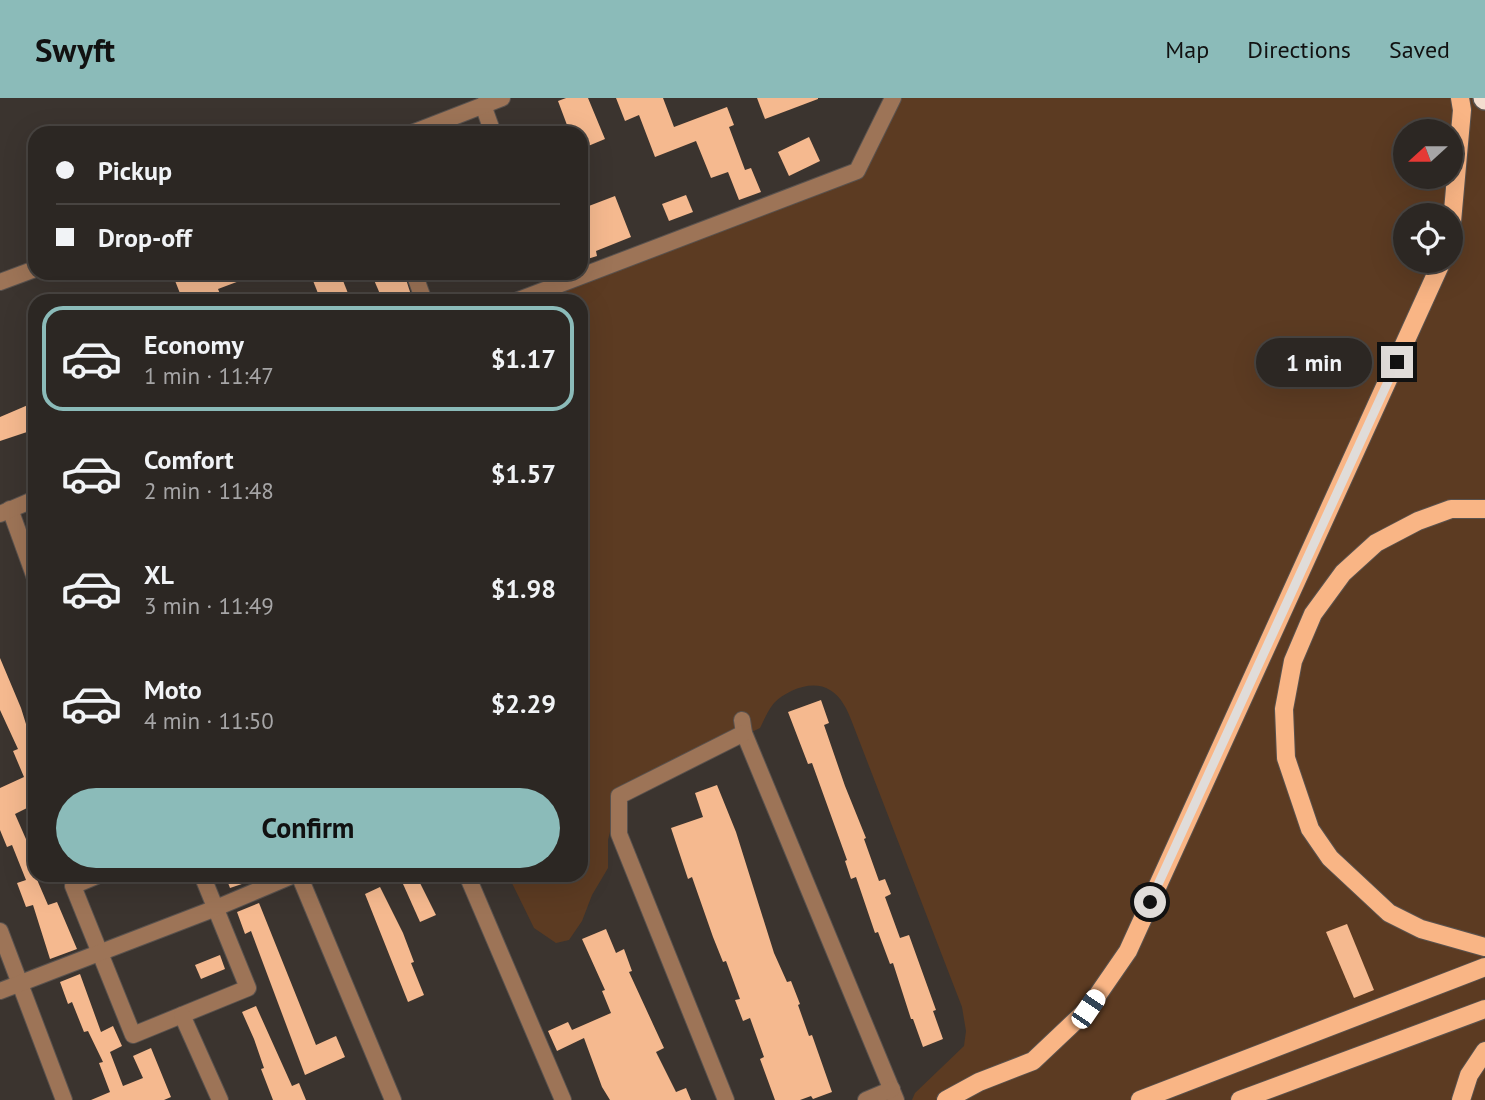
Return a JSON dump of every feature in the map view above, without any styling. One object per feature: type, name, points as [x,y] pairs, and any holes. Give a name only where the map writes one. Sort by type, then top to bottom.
[{"type":"main road","points":[[1454,203],[1462,110],[1460,98]]},
{"type":"main road","points":[[946,1100],[979,1082],[1033,1061],[1088,1009],[1128,951],[1437,273]]},
{"type":"main road","points":[[1485,509],[1451,509],[1418,521],[1376,543],[1343,573],[1313,614],[1293,661],[1284,709],[1286,758],[1310,828],[1330,858],[1389,913],[1421,929],[1485,947]]},
{"type":"main road","points":[[1140,1100],[1485,967]]},
{"type":"main road","points":[[1240,1100],[1485,1009]]},
{"type":"main road","points":[[1461,1100],[1469,1075],[1485,1051]]},
{"type":"street","points":[[430,126],[502,98]]},
{"type":"street","points":[[588,266],[857,171],[893,98]]},
{"type":"street","points":[[483,105],[490,126]]},
{"type":"street","points":[[0,282],[28,272]]},
{"type":"street","points":[[526,294],[547,280]]},
{"type":"street","points":[[28,502],[5,512],[28,563]]},
{"type":"street","points":[[726,1100],[619,834],[619,796],[743,727],[894,1095],[866,1100]]},
{"type":"street","points":[[82,882],[73,886],[133,1035],[248,988],[205,882]]},
{"type":"street","points":[[0,991],[279,882]]},
{"type":"street","points":[[299,882],[393,1100]]},
{"type":"street","points":[[470,882],[564,1100]]},
{"type":"street","points":[[0,931],[64,1100]]},
{"type":"street","points":[[182,1015],[220,1100]]},
{"type":"shaded area","points":[[893,98],[1485,98],[1485,1100],[912,1100],[915,1093],[964,1046],[966,1031],[962,1007],[848,713],[838,696],[823,687],[808,686],[786,694],[772,706],[760,728],[619,796],[608,840],[608,868],[592,895],[582,921],[569,940],[556,943],[534,928],[511,882],[588,882],[588,294],[534,294],[571,280],[588,280],[588,274],[857,171]]},
{"type":"building","points":[[566,98],[588,98],[605,139],[588,146],[588,126],[567,126],[558,101]]},
{"type":"building","points":[[616,98],[663,98],[674,127],[727,107],[734,125],[729,127],[745,170],[751,168],[761,192],[739,200],[728,172],[711,178],[696,141],[655,157],[639,115],[625,121]]},
{"type":"building","points":[[757,98],[818,98],[818,99],[765,119]]},
{"type":"building","points":[[809,137],[820,161],[789,176],[778,152]]},
{"type":"building","points":[[686,195],[693,212],[669,221],[662,204]]},
{"type":"building","points":[[615,196],[631,237],[596,251],[597,256],[588,259],[588,206]]},
{"type":"building","points":[[175,280],[242,280],[218,289],[220,294],[180,294]]},
{"type":"building","points":[[313,280],[343,280],[348,294],[318,294]]},
{"type":"building","points":[[374,280],[406,280],[411,294],[380,294]]},
{"type":"building","points":[[28,405],[28,434],[27,432],[0,441],[0,417]]},
{"type":"building","points":[[0,658],[28,730],[28,808],[15,814],[28,844],[28,882],[38,882],[48,905],[57,902],[77,949],[50,959],[33,905],[26,907],[17,883],[26,880],[12,845],[7,847],[0,830],[0,788],[24,777],[13,751],[18,749],[0,710]]},
{"type":"building","points":[[821,700],[829,723],[824,725],[879,881],[885,879],[891,894],[885,897],[900,938],[909,935],[936,1010],[933,1011],[943,1039],[923,1047],[893,963],[890,964],[878,932],[875,933],[856,877],[851,879],[845,861],[847,860],[812,763],[808,764],[788,712]]},
{"type":"building","points":[[717,785],[736,832],[774,953],[787,982],[791,981],[809,1036],[812,1035],[832,1092],[813,1099],[811,1096],[800,1100],[775,1100],[760,1059],[764,1057],[750,1018],[743,1021],[735,1000],[740,999],[726,961],[723,962],[692,877],[688,879],[671,828],[703,817],[695,793]]},
{"type":"building","points":[[228,882],[248,882],[230,888]]},
{"type":"building","points":[[402,882],[420,882],[436,915],[420,922]]},
{"type":"building","points":[[380,887],[403,933],[424,995],[408,1002],[365,894]]},
{"type":"building","points":[[259,903],[316,1045],[336,1036],[345,1057],[305,1075],[251,931],[245,934],[237,912]]},
{"type":"building","points":[[1347,924],[1374,990],[1354,998],[1326,932]]},
{"type":"building","points":[[606,929],[616,953],[624,949],[632,971],[629,972],[664,1048],[656,1052],[676,1092],[686,1088],[691,1100],[610,1100],[602,1087],[584,1038],[557,1051],[548,1031],[568,1022],[572,1030],[611,1013],[602,991],[605,990],[582,939]]},
{"type":"building","points":[[220,955],[225,969],[201,979],[195,965]]},
{"type":"building","points":[[80,974],[101,1032],[113,1026],[122,1046],[110,1052],[123,1086],[143,1078],[133,1056],[151,1048],[171,1097],[164,1100],[91,1100],[110,1092],[99,1063],[103,1062],[88,1031],[84,1032],[72,1002],[68,1004],[60,982]]},
{"type":"building","points":[[256,1006],[292,1086],[299,1083],[306,1100],[273,1100],[261,1069],[264,1068],[254,1039],[242,1012]]},
{"type":"route","points":[[1150,902],[1397,362]]}]
